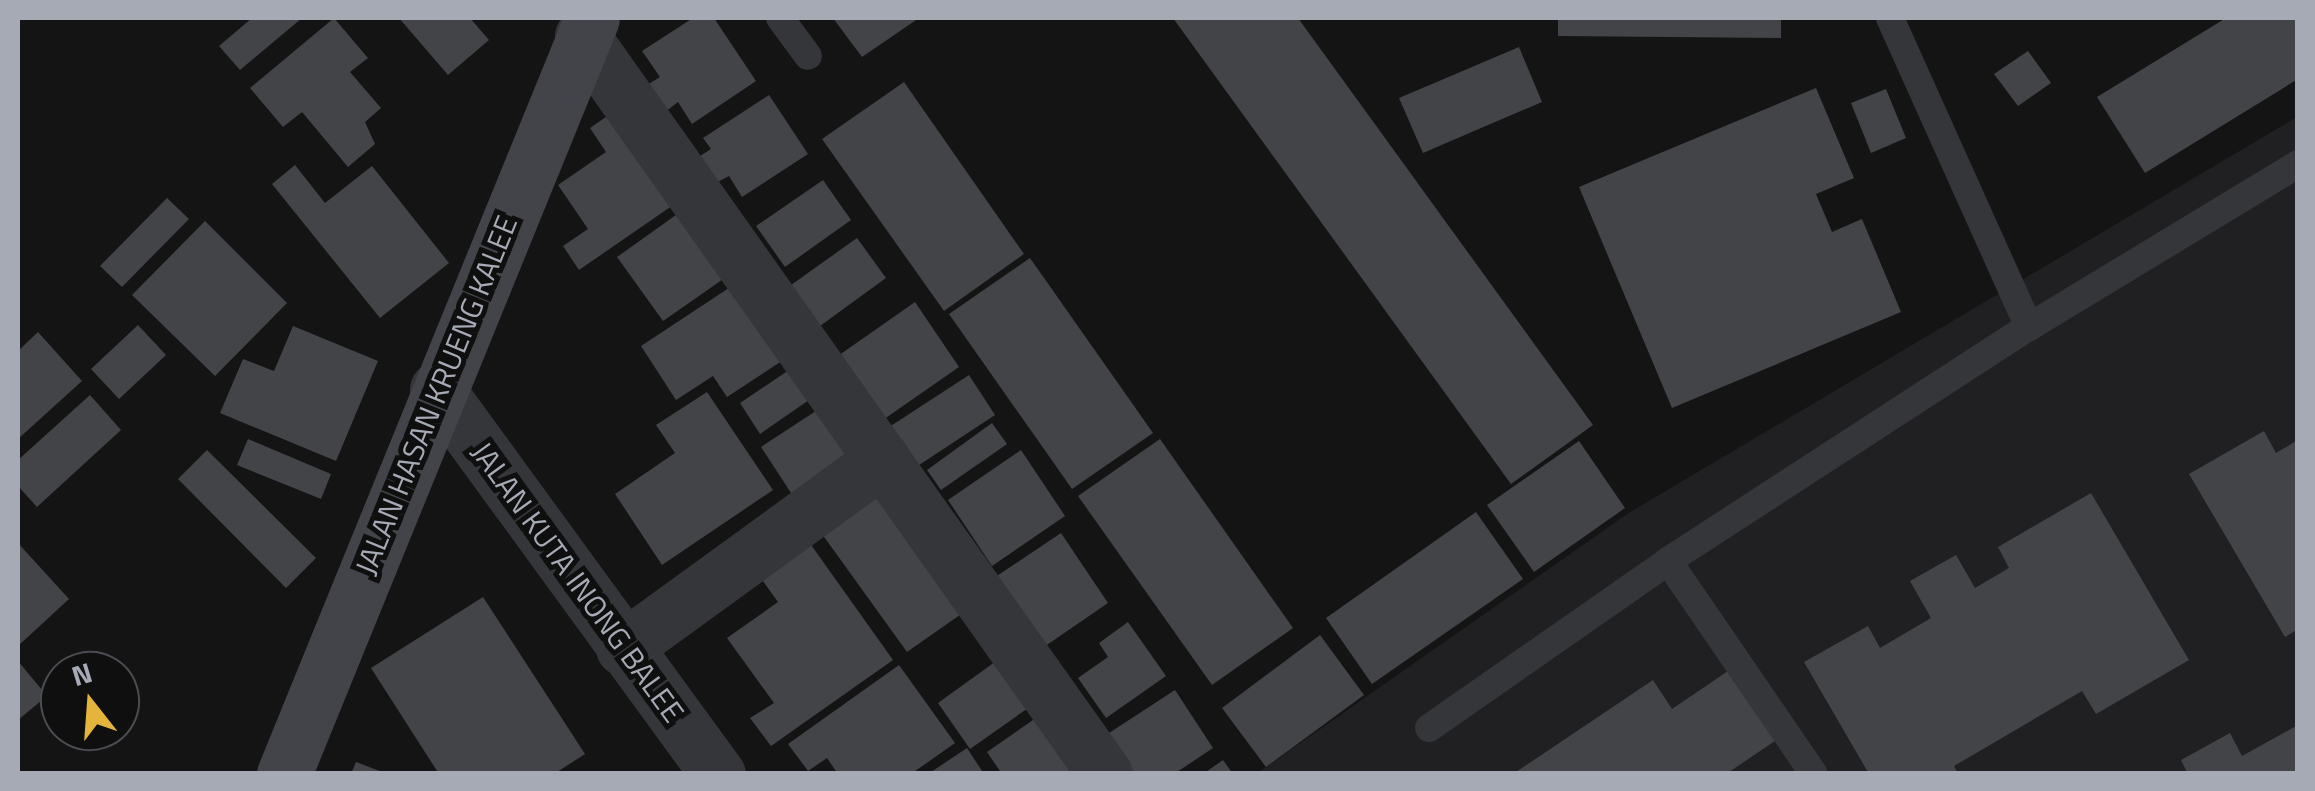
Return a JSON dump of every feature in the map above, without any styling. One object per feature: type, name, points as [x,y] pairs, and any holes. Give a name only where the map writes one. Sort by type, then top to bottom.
[{"type":"street","name":"JALAN HASAN KRUENG KALEE","points":[[284,774],[587,27]]},
{"type":"street","points":[[587,27],[1105,774]]},
{"type":"street","name":"JALAN KUTA INONG BALEE","points":[[437,390],[622,648],[718,774]]},
{"type":"street","points":[[622,648],[883,459]]},
{"type":"lane","points":[[780,18],[808,56]]},
{"type":"lane","points":[[1890,18],[2029,327]]},
{"type":"lane","points":[[1428,728],[1668,561],[2029,327],[2298,164]]},
{"type":"lane","points":[[1668,561],[1814,774]]},
{"type":"shaded area","points":[[2297,117],[2297,773],[1256,774],[1627,514]]},
{"type":"building","points":[[252,18],[302,18],[240,70],[219,46]]},
{"type":"building","points":[[334,18],[368,58],[350,72],[381,108],[365,122],[375,144],[348,167],[302,112],[283,127],[250,88]]},
{"type":"building","points":[[399,18],[470,18],[489,40],[448,75]]},
{"type":"building","points":[[693,18],[714,18],[756,81],[692,124],[678,102],[665,112],[647,85],[660,77],[642,51]]},
{"type":"building","points":[[833,18],[919,18],[862,57]]},
{"type":"building","points":[[1173,18],[1298,18],[1593,425],[1511,484]]},
{"type":"building","points":[[1558,18],[1781,18],[1781,38],[1558,36]]},
{"type":"building","points":[[2226,18],[2298,18],[2298,79],[2145,173],[2097,97]]},
{"type":"building","points":[[1519,47],[1542,102],[1423,153],[1399,98]]},
{"type":"building","points":[[2028,51],[2051,83],[2018,106],[1994,74]]},
{"type":"building","points":[[904,82],[1024,254],[944,311],[822,139]]},
{"type":"building","points":[[1816,88],[1854,178],[1816,194],[1832,232],[1862,219],[1901,312],[1672,408],[1579,187]]},
{"type":"building","points":[[1886,89],[1906,138],[1871,153],[1851,103]]},
{"type":"building","points":[[769,95],[808,154],[742,197],[729,176],[714,184],[697,158],[711,149],[703,138]]},
{"type":"building","points":[[616,110],[679,201],[579,270],[563,246],[588,229],[558,185],[606,152],[590,128]]},
{"type":"building","points":[[295,165],[325,203],[372,166],[449,263],[380,318],[272,184]]},
{"type":"building","points":[[823,180],[851,220],[785,267],[756,226]]},
{"type":"building","points":[[167,198],[189,219],[122,287],[100,266]]},
{"type":"building","points":[[683,210],[729,275],[663,321],[617,257]]},
{"type":"building","points":[[205,221],[287,303],[215,376],[132,295]]},
{"type":"building","points":[[857,238],[886,278],[820,326],[791,285]]},
{"type":"building","points":[[1030,258],[1153,433],[1072,489],[949,314]]},
{"type":"building","points":[[741,280],[791,355],[727,397],[713,376],[676,400],[641,346]]},
{"type":"building","points":[[915,302],[959,367],[880,422],[835,358]]},
{"type":"building","points":[[138,325],[166,355],[119,399],[91,369]]},
{"type":"building","points":[[293,326],[378,361],[336,461],[220,413],[243,359],[274,371]]},
{"type":"building","points":[[38,332],[82,381],[18,439],[18,351]]},
{"type":"building","points":[[789,370],[809,400],[760,434],[740,403]]},
{"type":"building","points":[[969,375],[995,415],[910,471],[883,431]]},
{"type":"building","points":[[707,392],[773,490],[662,565],[615,494],[675,453],[656,425]]},
{"type":"building","points":[[90,395],[121,430],[37,507],[18,486],[18,460]]},
{"type":"building","points":[[828,403],[861,455],[795,499],[761,447]]},
{"type":"building","points":[[992,423],[1007,444],[941,490],[927,470]]},
{"type":"building","points":[[2264,431],[2276,453],[2298,440],[2298,629],[2285,637],[2189,474]]},
{"type":"building","points":[[248,439],[331,474],[321,499],[237,465]]},
{"type":"building","points":[[1160,439],[1293,628],[1212,685],[1078,496]]},
{"type":"building","points":[[1579,441],[1625,508],[1534,572],[1487,505]]},
{"type":"building","points":[[207,450],[316,558],[286,588],[178,479]]},
{"type":"building","points":[[1021,450],[1065,516],[992,566],[948,500]]},
{"type":"building","points":[[883,492],[967,610],[907,652],[822,534]]},
{"type":"building","points":[[2091,493],[2189,660],[2096,714],[2082,691],[1954,766],[1958,774],[1869,774],[1804,662],[1868,626],[1880,648],[1931,618],[1910,581],[1956,555],[1975,588],[2009,568],[1998,547]]},
{"type":"building","points":[[1476,512],[1523,579],[1372,684],[1326,618]]},
{"type":"building","points":[[1061,533],[1108,603],[1038,651],[991,580]]},
{"type":"building","points":[[809,542],[893,660],[771,746],[750,718],[774,703],[727,638],[778,602],[760,577]]},
{"type":"building","points":[[18,543],[69,599],[18,646]]},
{"type":"building","points":[[483,597],[585,754],[554,774],[439,774],[371,668]]},
{"type":"building","points":[[1128,622],[1166,676],[1106,718],[1078,678],[1108,657],[1099,643]]},
{"type":"building","points":[[1320,635],[1364,695],[1266,767],[1222,708]]},
{"type":"building","points":[[999,659],[1031,706],[970,749],[938,703]]},
{"type":"building","points":[[18,661],[40,688],[40,702],[18,720]]},
{"type":"building","points":[[899,665],[955,743],[911,774],[838,774],[827,758],[808,771],[788,744]]},
{"type":"building","points":[[1728,671],[1775,741],[1726,774],[1513,774],[1653,680],[1672,709]]},
{"type":"building","points":[[1175,690],[1213,748],[1174,774],[1135,774],[1109,733]]},
{"type":"building","points":[[1046,711],[1089,774],[1002,774],[987,752]]},
{"type":"building","points":[[2298,725],[2298,774],[2188,774],[2181,760],[2230,733],[2242,756]]},
{"type":"building","points":[[967,748],[984,774],[928,774]]},
{"type":"building","points":[[1223,760],[1233,774],[1203,774]]},
{"type":"building","points":[[356,762],[385,773],[385,774],[351,774]]}]
